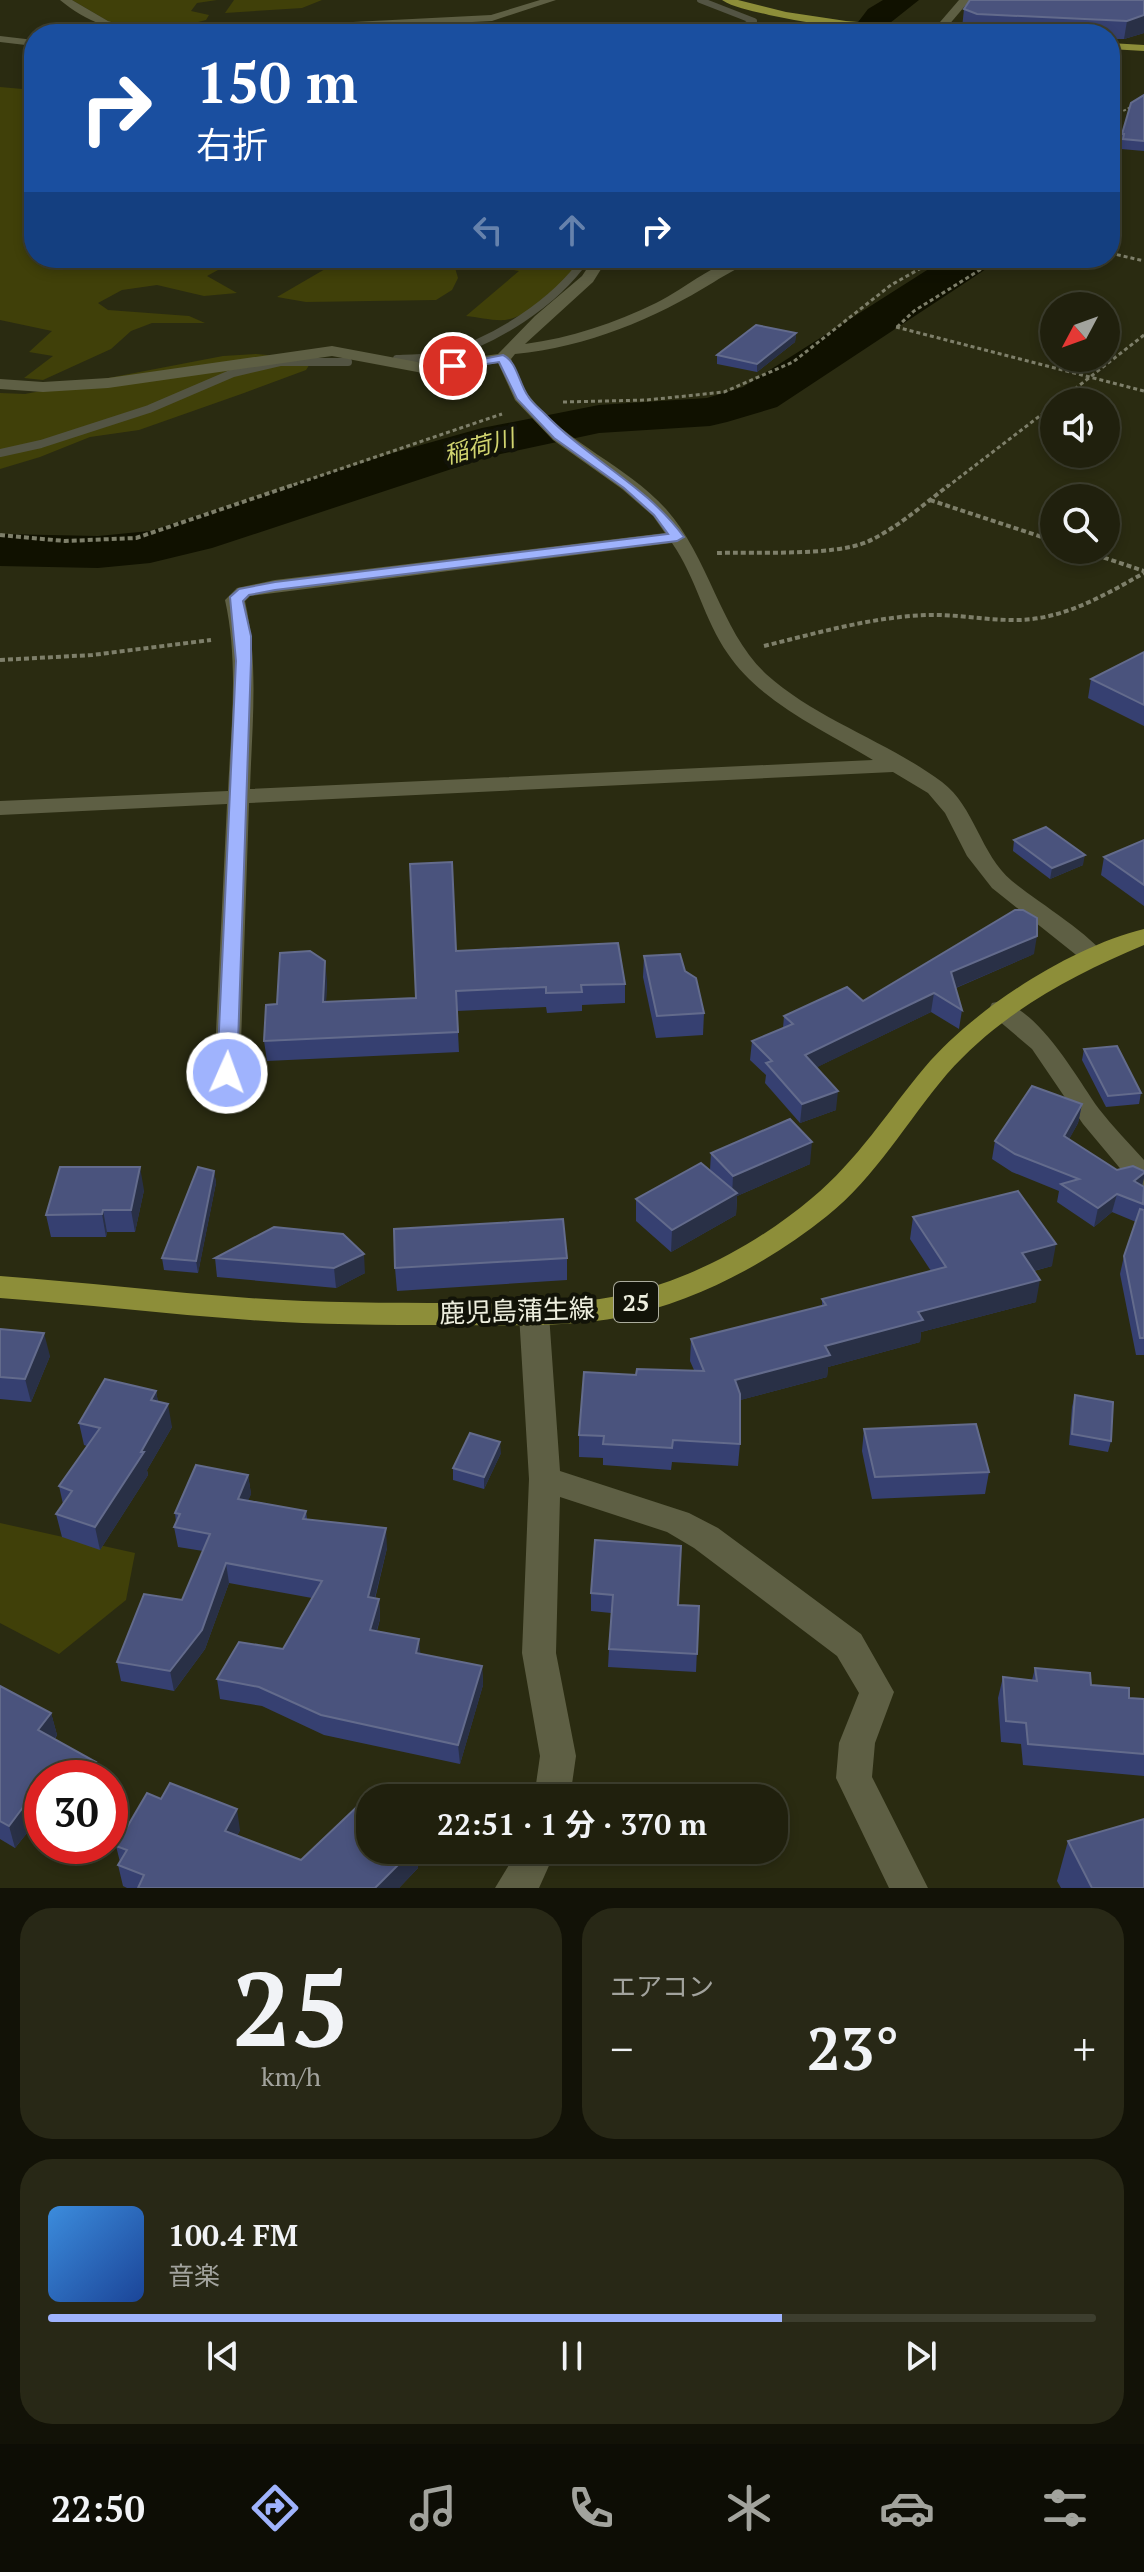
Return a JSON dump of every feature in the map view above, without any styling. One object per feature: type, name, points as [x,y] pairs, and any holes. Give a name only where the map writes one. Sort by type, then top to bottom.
[{"type":"main road","points":[[727,0],[763,11],[847,24]]},
{"type":"main road","points":[[1120,47],[1144,48]]},
{"type":"main road","name":"鹿児島蒲生線","points":[[0,1287],[249,1309],[360,1313],[534,1314],[590,1310],[643,1301],[712,1276],[821,1206],[861,1165],[953,1052],[1001,1009],[1040,984],[1144,936]]},
{"type":"street","points":[[65,0],[108,24]]},
{"type":"street","points":[[373,24],[492,18],[551,0]]},
{"type":"street","points":[[944,24],[965,0]]},
{"type":"street","points":[[812,24],[821,22]]},
{"type":"street","points":[[0,39],[24,42]]},
{"type":"street","points":[[507,354],[540,319],[588,279],[595,268]]},
{"type":"street","points":[[0,384],[43,387],[108,383],[332,351],[428,369],[536,349],[641,315],[727,268]]},
{"type":"street","points":[[507,354],[515,386],[559,436],[628,485],[659,512],[683,546],[736,652],[759,678],[788,700],[936,788],[955,811],[978,856],[1000,883],[1094,957]]},
{"type":"street","points":[[227,1073],[243,636],[235,600],[244,592],[683,546]]},
{"type":"street","points":[[0,808],[897,765]]},
{"type":"street","points":[[1001,1009],[1041,1043],[1092,1118],[1144,1178]]},
{"type":"street","points":[[534,1314],[545,1479],[539,1653],[558,1756],[554,1784]]},
{"type":"street","points":[[545,1479],[678,1522],[706,1538],[849,1645],[877,1692],[857,1743],[854,1778],[909,1888]]},
{"type":"street","points":[[514,1888],[531,1864]]},
{"type":"path","points":[[1120,113],[1144,100]]},
{"type":"path","points":[[1120,255],[1144,261]]},
{"type":"path","points":[[0,535],[65,541],[136,538],[530,405],[662,399],[724,392],[793,362],[891,285],[921,268]]},
{"type":"path","points":[[983,268],[914,311],[896,327],[1144,391]]},
{"type":"path","points":[[1076,388],[1144,335]]},
{"type":"path","points":[[683,546],[828,549],[864,543],[894,527],[1040,415]]},
{"type":"path","points":[[929,499],[1040,536]]},
{"type":"path","points":[[1120,564],[1144,572]]},
{"type":"path","points":[[736,652],[834,629],[915,617],[1025,620],[1051,616],[1086,605],[1144,572]]},
{"type":"path","points":[[0,660],[92,655],[243,636]]},
{"type":"shaded area","points":[[72,0],[217,0],[197,3],[191,11],[209,15],[206,20],[190,24],[113,24]]},
{"type":"shaded area","points":[[234,0],[322,0],[302,8],[225,13]]},
{"type":"shaded area","points":[[0,87],[24,89],[24,268],[222,268],[207,276],[237,293],[204,296],[157,285],[122,290],[98,303],[108,310],[189,316],[205,323],[152,323],[131,331],[111,349],[43,380],[24,378],[53,356],[29,352],[52,331],[0,320]]},
{"type":"shaded area","points":[[327,268],[455,268],[458,278],[452,290],[436,300],[306,302],[277,297]]},
{"type":"shaded area","points":[[502,268],[574,268],[548,297],[515,317],[500,320],[466,316],[519,271]]},
{"type":"shaded area","points":[[256,354],[313,359],[306,370],[139,430],[90,437],[0,469],[0,393],[25,394],[223,356]]},
{"type":"shaded area","points":[[0,1523],[135,1553],[126,1600],[59,1654],[0,1623]]},
{"type":"building","points":[[970,0],[1144,0],[1144,15],[1127,21],[977,14],[964,9]]},
{"type":"building","points":[[1144,95],[1144,141],[1123,139],[1131,103]]},
{"type":"building","points":[[756,325],[796,333],[757,364],[717,355]]},
{"type":"building","points":[[1144,652],[1144,705],[1091,679]]},
{"type":"building","points":[[1046,827],[1085,855],[1052,868],[1014,840]]},
{"type":"building","points":[[1144,840],[1144,885],[1104,857]]},
{"type":"building","points":[[452,862],[456,951],[618,943],[625,984],[581,985],[582,992],[546,993],[546,987],[456,991],[458,1032],[264,1041],[266,1005],[277,1004],[280,953],[310,951],[325,961],[323,1002],[416,998],[410,864]]},
{"type":"building","points":[[1015,910],[1023,910],[1037,918],[1037,936],[951,972],[962,1010],[934,993],[805,1055],[838,1091],[802,1104],[766,1063],[772,1061],[752,1041],[793,1024],[784,1016],[847,987],[863,1001]]},
{"type":"building","points":[[680,954],[685,971],[696,978],[704,1013],[657,1016],[644,956]]},
{"type":"building","points":[[1117,1046],[1141,1093],[1108,1096],[1084,1049]]},
{"type":"building","points":[[1032,1086],[1082,1104],[1064,1136],[1117,1170],[1133,1166],[1144,1171],[1134,1181],[1144,1187],[1143,1204],[1117,1194],[1098,1208],[1061,1184],[1079,1179],[1015,1154],[995,1141]]},
{"type":"building","points":[[790,1119],[812,1142],[733,1176],[711,1153]]},
{"type":"building","points":[[701,1163],[737,1193],[672,1230],[636,1199]]},
{"type":"building","points":[[60,1167],[140,1167],[131,1210],[46,1215]]},
{"type":"building","points":[[198,1167],[214,1171],[196,1261],[162,1258]]},
{"type":"building","points":[[1018,1191],[1056,1244],[1022,1253],[1040,1280],[918,1312],[923,1320],[825,1346],[830,1355],[735,1380],[740,1394],[740,1444],[673,1440],[672,1448],[603,1444],[604,1436],[579,1435],[584,1372],[636,1375],[637,1369],[704,1371],[691,1339],[826,1305],[822,1299],[946,1267],[913,1217]]},
{"type":"building","points":[[1140,1209],[1144,1210],[1144,1338],[1140,1338],[1124,1256]]},
{"type":"building","points":[[563,1219],[567,1258],[395,1268],[394,1229]]},
{"type":"building","points":[[274,1227],[343,1234],[364,1254],[334,1268],[215,1258]]},
{"type":"building","points":[[0,1329],[44,1333],[25,1379],[0,1377]]},
{"type":"building","points":[[105,1379],[156,1391],[151,1400],[168,1404],[141,1452],[144,1452],[95,1527],[56,1514],[72,1491],[59,1486],[100,1428],[79,1423]]},
{"type":"building","points":[[1075,1395],[1113,1402],[1111,1441],[1072,1434]]},
{"type":"building","points":[[976,1424],[989,1472],[875,1477],[864,1429]]},
{"type":"building","points":[[470,1433],[500,1442],[484,1477],[453,1468]]},
{"type":"building","points":[[196,1465],[248,1475],[238,1499],[306,1511],[303,1519],[386,1528],[368,1597],[379,1599],[370,1630],[419,1639],[416,1653],[482,1666],[458,1745],[321,1715],[259,1687],[217,1679],[239,1642],[283,1649],[322,1581],[226,1563],[202,1630],[170,1671],[117,1662],[144,1594],[182,1600],[210,1534],[174,1527],[180,1514],[175,1513]]},
{"type":"building","points":[[595,1540],[681,1546],[678,1605],[699,1606],[697,1654],[609,1649],[613,1595],[591,1593]]},
{"type":"building","points":[[1035,1668],[1090,1673],[1091,1685],[1129,1688],[1129,1698],[1144,1699],[1144,1754],[1028,1744],[1026,1723],[1006,1721],[1003,1677],[1037,1681]]},
{"type":"building","points":[[0,1686],[51,1713],[38,1730],[92,1760],[24,1760],[24,1806],[9,1826],[0,1821]]},
{"type":"building","points":[[170,1783],[237,1809],[225,1831],[301,1860],[356,1808],[356,1864],[399,1864],[375,1888],[138,1888],[144,1875],[118,1865],[128,1864],[128,1825],[147,1793],[161,1799]]},
{"type":"building","points":[[1144,1819],[1144,1888],[1092,1888],[1068,1841]]},
{"type":"waterway","points":[[700,0],[754,21],[748,24]]},
{"type":"waterway","name":"稲荷川","points":[[873,24],[879,16],[904,0]]},
{"type":"waterway","points":[[397,359],[441,356],[502,331],[540,305],[578,268]]},
{"type":"waterway","name":"稲荷川","points":[[0,550],[98,552],[150,547],[193,537],[482,443],[599,419],[710,412],[760,397],[959,268]]},
{"type":"waterway","points":[[0,453],[41,444],[149,409],[233,373],[280,362],[348,362]]},
{"type":"route","points":[[227,1073],[244,661],[243,636],[235,600],[244,592],[275,586],[677,537],[659,512],[628,485],[559,436],[521,397],[503,358],[453,366]]}]
